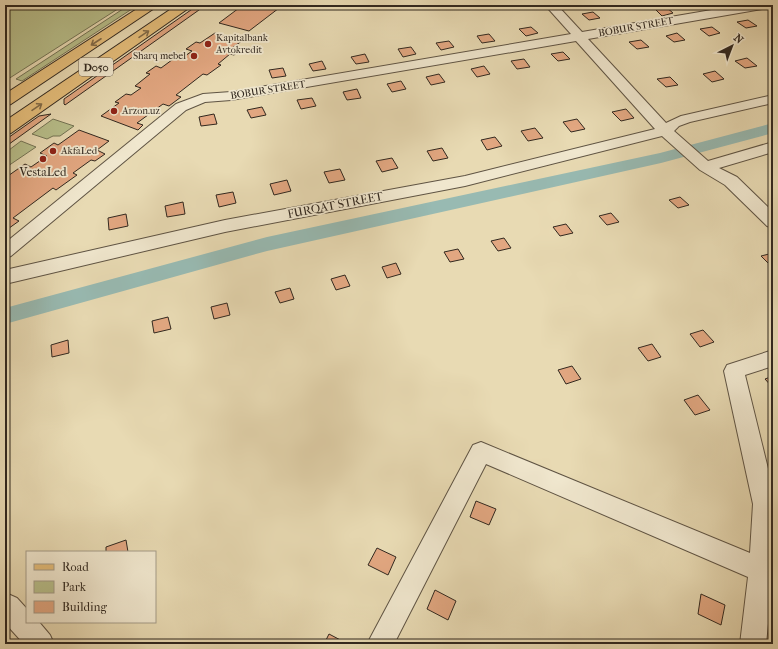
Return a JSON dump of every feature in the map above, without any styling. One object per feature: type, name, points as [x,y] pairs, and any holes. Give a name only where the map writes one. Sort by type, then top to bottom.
[{"type":"main road","name":"D050","points":[[5,101],[152,5]]},
{"type":"main road","name":"D050","points":[[5,129],[186,5]]},
{"type":"street","name":"BOBUR STREET","points":[[551,5],[581,36],[665,131],[705,167],[731,181],[773,222]]},
{"type":"street","name":"BOBUR STREET","points":[[5,252],[158,125],[182,107],[203,98],[231,96],[762,5]]},
{"type":"street","points":[[665,131],[674,123],[686,118],[773,99]]},
{"type":"street","name":"FURQAT STREET","points":[[5,277],[225,226],[465,181],[665,131]]},
{"type":"street","points":[[705,167],[773,147]]},
{"type":"street","points":[[753,644],[761,570],[765,504],[734,371],[773,358]]},
{"type":"street","points":[[380,644],[481,452],[761,570]]},
{"type":"street","points":[[5,610],[8,607],[41,644]]},
{"type":"green space","points":[[5,5],[124,5],[5,81]]},
{"type":"green space","points":[[129,5],[138,5],[22,81],[16,79]]},
{"type":"green space","points":[[53,119],[74,126],[60,136],[53,136],[47,139],[32,134]]},
{"type":"green space","points":[[21,141],[36,147],[8,166],[5,166],[5,153]]},
{"type":"building","points":[[198,5],[206,5],[65,105],[64,104],[64,99]]},
{"type":"building","points":[[243,5],[283,5],[249,31],[219,23]]},
{"type":"building","points":[[666,7],[673,13],[662,16],[655,9]]},
{"type":"building","points":[[593,12],[600,18],[589,20],[582,14]]},
{"type":"building","points":[[748,20],[757,26],[746,28],[737,22]]},
{"type":"building","points":[[531,27],[538,33],[526,36],[519,29]]},
{"type":"building","points":[[712,27],[720,33],[709,36],[700,29]]},
{"type":"building","points":[[215,33],[242,41],[233,47],[241,50],[234,55],[230,54],[218,64],[221,65],[207,75],[203,74],[176,95],[181,97],[169,106],[163,104],[137,123],[143,125],[138,130],[101,116],[119,103],[115,102],[126,94],[131,95],[141,88],[135,86],[150,74],[146,73],[156,66],[161,68],[176,57],[181,59],[192,51],[186,49],[196,42],[200,43]]},
{"type":"building","points":[[677,33],[685,40],[674,42],[666,36]]},
{"type":"building","points":[[489,34],[495,41],[482,43],[477,36]]},
{"type":"building","points":[[641,40],[649,47],[637,49],[629,42]]},
{"type":"building","points":[[449,41],[454,47],[441,50],[436,43]]},
{"type":"building","points":[[411,47],[416,54],[403,57],[398,49]]},
{"type":"building","points":[[563,52],[570,59],[558,61],[551,54]]},
{"type":"building","points":[[365,54],[369,62],[356,64],[351,57]]},
{"type":"building","points":[[747,58],[757,66],[745,68],[735,61]]},
{"type":"building","points":[[524,59],[530,67],[517,69],[511,61]]},
{"type":"building","points":[[322,61],[326,69],[313,71],[309,64]]},
{"type":"building","points":[[484,66],[490,74],[477,77],[471,69]]},
{"type":"building","points":[[283,68],[286,76],[272,78],[269,70]]},
{"type":"building","points":[[715,71],[724,79],[712,82],[703,74]]},
{"type":"building","points":[[439,74],[445,82],[431,85],[426,77]]},
{"type":"building","points":[[670,77],[678,85],[666,87],[657,79]]},
{"type":"building","points":[[401,81],[406,89],[392,92],[387,84]]},
{"type":"building","points":[[357,89],[361,98],[347,100],[343,92]]},
{"type":"building","points":[[312,98],[316,106],[301,109],[297,100]]},
{"type":"building","points":[[262,107],[266,115],[251,118],[247,110]]},
{"type":"building","points":[[626,109],[634,118],[621,121],[612,112]]},
{"type":"building","points":[[51,114],[5,147],[5,140],[39,116]]},
{"type":"building","points":[[214,114],[217,124],[201,126],[199,117]]},
{"type":"building","points":[[577,119],[585,129],[571,132],[563,122]]},
{"type":"building","points":[[535,128],[543,138],[528,141],[521,131]]},
{"type":"building","points":[[79,130],[109,141],[97,150],[105,154],[95,161],[91,160],[73,173],[77,175],[56,190],[53,188],[13,218],[19,221],[5,231],[5,178],[25,164],[31,167],[47,156],[40,153],[54,143],[58,145]]},
{"type":"building","points":[[495,137],[502,146],[487,150],[481,140]]},
{"type":"building","points":[[442,148],[448,158],[433,161],[427,151]]},
{"type":"building","points":[[392,158],[398,168],[382,172],[376,161]]},
{"type":"building","points":[[340,169],[345,180],[329,183],[324,172]]},
{"type":"building","points":[[287,180],[291,191],[274,195],[270,184]]},
{"type":"building","points":[[233,192],[236,203],[219,207],[216,195]]},
{"type":"building","points":[[680,197],[689,205],[678,208],[669,200]]},
{"type":"building","points":[[183,202],[185,214],[167,217],[165,206]]},
{"type":"building","points":[[611,213],[619,222],[607,225],[599,216]]},
{"type":"building","points":[[126,214],[128,226],[109,230],[108,218]]},
{"type":"building","points":[[566,224],[573,233],[560,236],[553,227]]},
{"type":"building","points":[[504,238],[511,248],[498,251],[491,241]]},
{"type":"building","points":[[458,249],[464,259],[450,262],[444,252]]},
{"type":"building","points":[[773,253],[773,266],[772,267],[761,256]]},
{"type":"building","points":[[396,263],[401,274],[387,278],[382,267]]},
{"type":"building","points":[[345,275],[350,286],[336,290],[331,279]]},
{"type":"building","points":[[290,288],[294,299],[280,303],[275,292]]},
{"type":"building","points":[[227,303],[230,315],[214,319],[211,307]]},
{"type":"building","points":[[168,317],[171,329],[154,333],[152,321]]},
{"type":"building","points":[[703,330],[714,342],[700,347],[690,334]]},
{"type":"building","points":[[68,340],[69,353],[52,357],[51,345]]},
{"type":"building","points":[[652,344],[661,357],[648,361],[638,348]]},
{"type":"building","points":[[572,366],[581,379],[566,384],[558,370]]},
{"type":"building","points":[[773,376],[773,388],[765,379]]},
{"type":"building","points":[[698,395],[710,410],[695,415],[684,400]]},
{"type":"building","points":[[476,501],[496,509],[489,525],[470,517]]},
{"type":"building","points":[[126,540],[128,551],[106,551],[106,547]]},
{"type":"building","points":[[377,548],[396,557],[388,575],[368,565]]},
{"type":"building","points":[[435,590],[456,601],[448,620],[427,609]]},
{"type":"building","points":[[701,594],[725,605],[721,625],[698,614]]},
{"type":"building","points":[[329,634],[348,644],[324,644]]},
{"type":"waterway","points":[[5,316],[267,244],[661,158],[773,128]]},
{"type":"place","name":"Kapitalbank Avtokredit","points":[[208,44]]},
{"type":"place","name":"Sharq mebel","points":[[194,56]]},
{"type":"place","name":"Arzon.uz","points":[[114,111]]},
{"type":"place","name":"AkfaLed","points":[[53,151]]},
{"type":"place","name":"VestaLed","points":[[43,159]]}]
